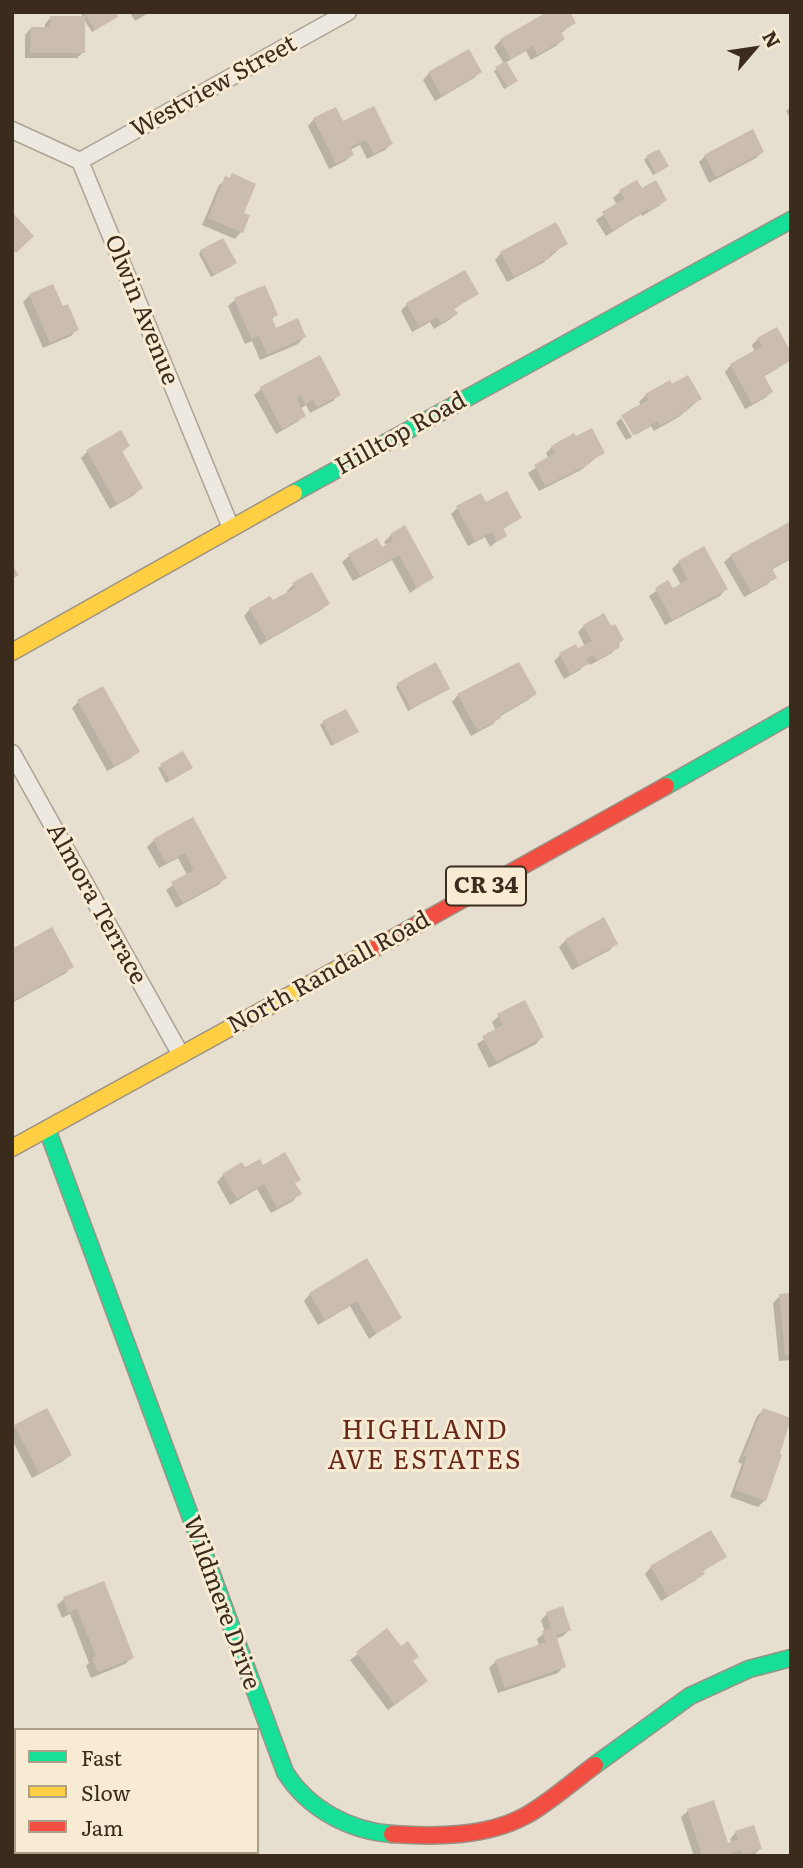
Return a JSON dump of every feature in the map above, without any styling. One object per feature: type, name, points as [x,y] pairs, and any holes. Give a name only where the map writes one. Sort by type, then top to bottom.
[{"type":"street","name":"Westview Street","points":[[80,161],[348,12]]},
{"type":"street","points":[[12,130],[80,161]]},
{"type":"street","name":"Olwin Avenue","points":[[80,161],[231,528]]},
{"type":"street","name":"Hilltop Road","points":[[12,652],[231,528],[791,220]]},
{"type":"street","name":"North Randall Road","points":[[12,1148],[791,715]]},
{"type":"street","name":"Almora Terrace","points":[[12,753],[181,1055]]},
{"type":"street","name":"Wildmere Drive","points":[[47,1129],[272,1742],[289,1779],[316,1806],[356,1828],[386,1835],[445,1835],[490,1830],[525,1816],[690,1696],[740,1673],[791,1658]]},
{"type":"building","points":[[84,12],[116,12],[118,17],[95,30]]},
{"type":"building","points":[[547,12],[570,12],[576,23],[561,32],[565,39],[537,55],[533,46],[511,59],[500,39]]},
{"type":"building","points":[[50,16],[85,16],[85,53],[30,53],[31,27],[50,27]]},
{"type":"building","points":[[469,49],[482,72],[442,96],[428,72]]},
{"type":"building","points":[[506,61],[518,81],[507,87],[495,67]]},
{"type":"building","points":[[374,106],[393,144],[374,154],[366,140],[350,147],[354,155],[336,164],[313,118],[336,107],[343,121]]},
{"type":"building","points":[[753,129],[764,152],[716,177],[704,155]]},
{"type":"building","points":[[659,149],[669,166],[656,174],[646,156]]},
{"type":"building","points":[[232,173],[256,184],[244,213],[250,215],[243,233],[208,218],[225,176],[230,178]]},
{"type":"building","points":[[637,180],[642,188],[656,180],[667,200],[649,211],[647,209],[613,231],[602,212],[624,199],[619,190]]},
{"type":"building","points":[[12,212],[34,236],[16,253],[12,249]]},
{"type":"building","points":[[556,222],[568,244],[550,254],[551,257],[514,277],[500,252]]},
{"type":"building","points":[[223,238],[237,263],[214,275],[200,250]]},
{"type":"building","points":[[465,270],[479,294],[454,308],[458,314],[441,323],[437,317],[419,327],[406,303]]},
{"type":"building","points":[[53,284],[63,306],[68,304],[79,330],[50,343],[29,294]]},
{"type":"building","points":[[265,285],[278,315],[272,318],[276,328],[298,318],[306,337],[267,355],[259,336],[251,339],[234,298]]},
{"type":"building","points":[[777,327],[791,352],[791,360],[764,375],[773,392],[752,404],[730,364],[762,346],[757,338]]},
{"type":"building","points":[[320,355],[341,395],[317,407],[313,400],[305,404],[301,395],[296,398],[306,416],[282,429],[260,387]]},
{"type":"building","points":[[688,375],[702,399],[660,426],[658,421],[633,435],[621,415],[648,400],[645,394],[670,380],[672,384]]},
{"type":"building","points":[[592,428],[605,453],[545,486],[534,465],[555,453],[551,446],[574,433],[576,436]]},
{"type":"building","points":[[121,430],[130,446],[122,451],[143,488],[117,504],[86,450]]},
{"type":"building","points":[[507,491],[522,518],[503,528],[507,536],[497,542],[492,532],[475,541],[456,506],[481,493],[486,502]]},
{"type":"building","points":[[791,521],[791,558],[772,568],[777,578],[751,592],[730,555]]},
{"type":"building","points":[[405,525],[434,578],[417,588],[399,555],[360,576],[348,554],[377,538],[382,547],[393,540],[390,534]]},
{"type":"building","points":[[704,546],[728,589],[672,620],[655,588],[668,580],[673,588],[688,580],[678,561]]},
{"type":"building","points":[[12,565],[19,575],[12,579]]},
{"type":"building","points":[[312,572],[330,604],[267,640],[249,608],[270,596],[273,600],[295,588],[292,583]]},
{"type":"building","points":[[604,613],[611,626],[615,624],[624,640],[618,643],[620,647],[597,660],[594,655],[586,659],[589,664],[570,674],[559,653],[576,644],[578,648],[592,641],[583,625]]},
{"type":"building","points":[[436,662],[450,689],[411,709],[397,683]]},
{"type":"building","points":[[519,662],[537,694],[478,731],[457,694]]},
{"type":"building","points":[[103,686],[140,752],[114,766],[77,700]]},
{"type":"building","points":[[346,709],[359,732],[334,744],[322,721]]},
{"type":"building","points":[[183,751],[193,768],[170,781],[160,764]]},
{"type":"building","points":[[193,817],[227,878],[183,903],[171,882],[194,870],[185,853],[166,863],[153,839]]},
{"type":"building","points":[[604,917],[618,944],[579,965],[565,939]]},
{"type":"building","points":[[52,927],[74,967],[15,1000],[12,996],[12,949]]},
{"type":"building","points":[[525,1000],[544,1037],[496,1062],[482,1036],[503,1025],[497,1014]]},
{"type":"building","points":[[285,1152],[301,1180],[295,1183],[302,1194],[277,1208],[264,1184],[237,1199],[222,1174],[242,1162],[245,1167],[260,1159],[263,1165]]},
{"type":"building","points":[[367,1258],[402,1318],[376,1334],[357,1301],[325,1320],[309,1293]]},
{"type":"building","points":[[791,1293],[791,1355],[785,1355],[779,1294]]},
{"type":"building","points":[[47,1408],[72,1455],[39,1473],[14,1425]]},
{"type":"building","points":[[763,1408],[791,1418],[766,1501],[735,1490],[747,1457],[743,1456]]},
{"type":"building","points":[[711,1530],[727,1557],[668,1596],[650,1566]]},
{"type":"building","points":[[104,1581],[134,1658],[98,1672],[92,1658],[96,1656],[77,1609],[68,1612],[63,1597]]},
{"type":"building","points":[[563,1606],[571,1630],[556,1635],[566,1667],[505,1688],[495,1660],[546,1642],[542,1631],[551,1628],[546,1612]]},
{"type":"building","points":[[387,1628],[401,1646],[408,1641],[419,1657],[413,1661],[428,1681],[395,1705],[356,1652]]},
{"type":"building","points":[[714,1800],[728,1843],[738,1839],[735,1831],[754,1825],[762,1849],[743,1856],[741,1850],[732,1853],[733,1856],[702,1856],[687,1809]]},
{"type":"building","points":[[191,1854],[229,1856],[192,1856]]},
{"type":"traffic: fast","points":[[294,493],[791,220]]},
{"type":"traffic: fast","points":[[666,786],[791,715]]},
{"type":"traffic: fast","points":[[47,1129],[285,1772],[306,1797],[331,1816],[361,1828],[392,1834]]},
{"type":"traffic: fast","points":[[595,1765],[690,1696],[749,1669],[791,1658]]},
{"type":"traffic: slow","points":[[12,652],[294,493]]},
{"type":"traffic: slow","points":[[12,1148],[377,947]]},
{"type":"traffic: jam","points":[[377,947],[666,786]]},
{"type":"traffic: jam","points":[[392,1834],[460,1834],[510,1823],[543,1805],[595,1765]]},
{"type":"district","name":"HIGHLAND AVE ESTATES","points":[[425,1446]]}]
